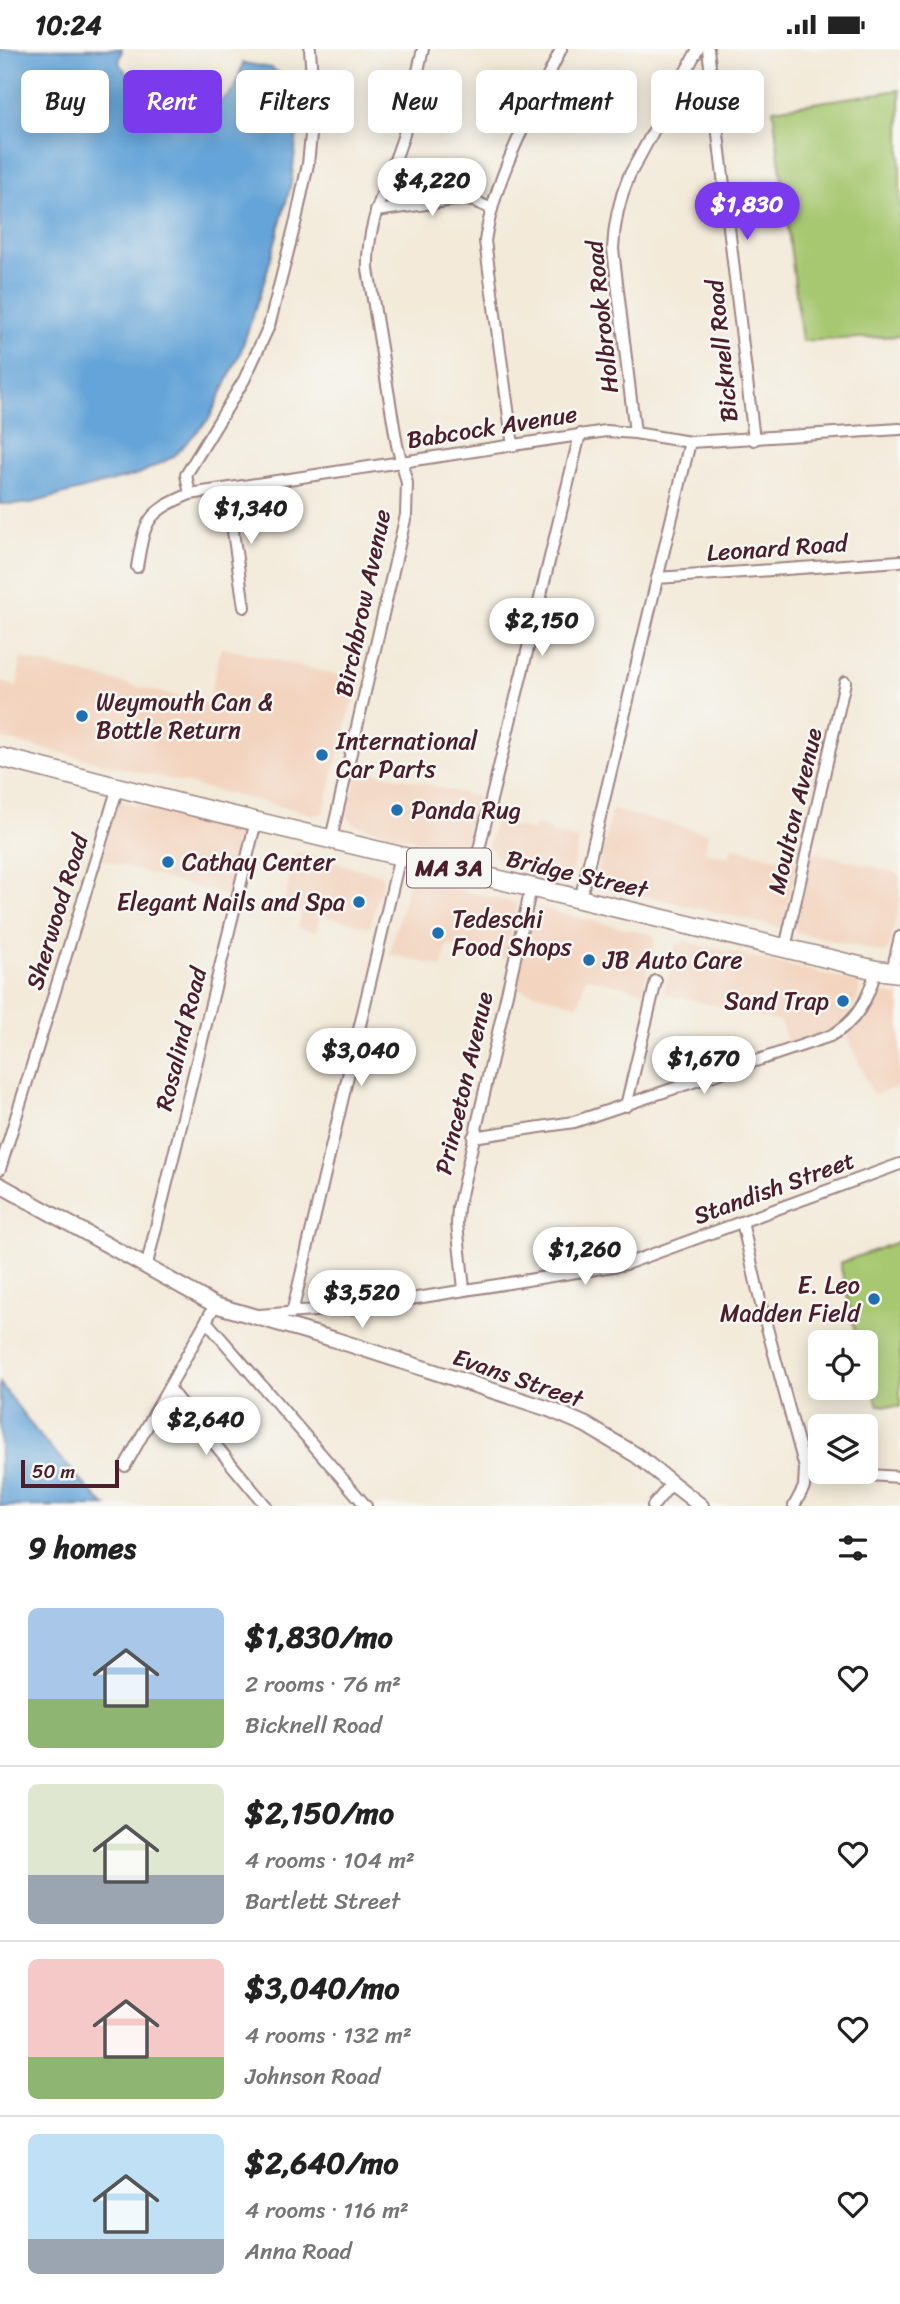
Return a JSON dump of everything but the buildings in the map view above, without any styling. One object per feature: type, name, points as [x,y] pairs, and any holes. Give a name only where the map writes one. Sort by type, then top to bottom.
[{"type":"main road","name":"Bridge Street","points":[[0,757],[580,900],[889,971]]},
{"type":"street","points":[[190,494],[186,475],[244,380],[259,349],[276,301],[311,145],[314,106],[310,49]]},
{"type":"street","name":"Birchbrow Avenue","points":[[331,839],[406,515],[407,483],[401,463],[368,269],[367,248],[376,211],[404,135],[423,49]]},
{"type":"street","points":[[513,446],[485,241],[501,180],[561,49]]},
{"type":"street","name":"Holbrook Road","points":[[635,433],[613,249],[614,226],[629,176],[698,49]]},
{"type":"street","name":"Bicknell Road","points":[[708,49],[754,440]]},
{"type":"street","points":[[376,211],[461,199],[492,209]]},
{"type":"street","name":"Babcock Avenue","points":[[137,566],[148,521],[166,505],[190,494],[606,431],[690,442],[900,429]]},
{"type":"street","points":[[473,874],[580,434]]},
{"type":"street","points":[[580,900],[690,442]]},
{"type":"street","points":[[227,489],[244,607]]},
{"type":"street","name":"Leonard Road","points":[[657,578],[900,561]]},
{"type":"street","name":"Moulton Avenue","points":[[785,949],[845,683]]},
{"type":"street","name":"Sherwood Road","points":[[0,1169],[118,787]]},
{"type":"street","name":"Rosalind Road","points":[[146,1268],[257,821]]},
{"type":"street","points":[[292,1313],[400,856]]},
{"type":"street","name":"Princeton Avenue","points":[[464,1289],[457,1224],[458,1208],[472,1137],[531,888]]},
{"type":"street","points":[[472,1137],[574,1122],[830,1037],[843,1029],[862,1008],[889,971],[900,937]]},
{"type":"street","points":[[626,1106],[656,981]]},
{"type":"street","name":"Standish Street","points":[[249,1315],[355,1308],[626,1264],[900,1164]]},
{"type":"street","name":"Evans Street","points":[[0,1185],[215,1305],[336,1340],[572,1419],[623,1446],[701,1506]]},
{"type":"street","points":[[742,1222],[806,1474],[804,1487],[794,1506]]},
{"type":"street","points":[[125,1466],[215,1305]]},
{"type":"street","points":[[206,1321],[366,1506]]},
{"type":"street","points":[[169,1389],[266,1506]]},
{"type":"street","points":[[806,1474],[900,1477]]},
{"type":"street","points":[[653,1506],[672,1483]]},
{"type":"shaded area","points":[[221,647],[358,680],[323,813],[315,815],[0,738],[0,681],[17,687],[21,658],[208,704]]},
{"type":"shaded area","points":[[358,768],[478,797],[465,844],[452,849],[353,824],[347,814]]},
{"type":"shaded area","points":[[122,801],[241,832],[242,842],[229,897],[100,859],[117,804]]},
{"type":"shaded area","points":[[612,810],[708,833],[705,852],[729,857],[732,847],[797,863],[782,928],[600,885],[596,878]]},
{"type":"shaded area","points":[[494,821],[533,831],[535,825],[551,829],[551,834],[579,840],[571,874],[496,857],[493,850],[488,848]]},
{"type":"shaded area","points":[[811,851],[900,874],[900,903],[889,949],[885,953],[796,932]]},
{"type":"shaded area","points":[[296,852],[382,875],[383,881],[370,927],[320,915],[316,932],[297,927],[302,911],[283,906]]},
{"type":"shaded area","points":[[410,878],[518,904],[506,959],[447,945],[442,967],[389,954]]},
{"type":"shaded area","points":[[539,908],[649,934],[656,938],[643,991],[586,977],[579,1005],[515,988],[531,918]]},
{"type":"shaded area","points":[[684,941],[857,982],[860,989],[857,1000],[843,1022],[828,1032],[788,1045],[781,1022],[664,993],[676,944],[682,945]]},
{"type":"shaded area","points":[[884,993],[900,997],[900,1086],[873,1095],[847,1036]]},
{"type":"green space","points":[[900,90],[900,336],[802,341],[773,109]]},
{"type":"green space","name":"E. Leo Madden Field","points":[[900,1241],[900,1407],[878,1405],[878,1330],[854,1330],[840,1263]]},
{"type":"water","points":[[0,49],[122,49],[119,63],[125,70],[123,133],[222,133],[222,100],[236,83],[236,133],[297,133],[291,184],[265,279],[240,354],[209,419],[173,457],[139,474],[28,504],[0,504]]},
{"type":"water","points":[[243,63],[275,70],[241,70]]},
{"type":"water","points":[[0,1383],[40,1436],[107,1506],[0,1506]]},
{"type":"place","name":"Weymouth Can & Bottle Return","points":[[82,716]]},
{"type":"place","name":"International Car Parts","points":[[322,755]]},
{"type":"place","name":"Panda Rug","points":[[397,810]]},
{"type":"place","name":"Cathay Center","points":[[168,862]]},
{"type":"place","name":"Elegant Nails and Spa","points":[[359,902]]},
{"type":"place","name":"Tedeschi Food Shops","points":[[438,933]]},
{"type":"place","name":"JB Auto Care","points":[[589,960]]},
{"type":"place","name":"Sand Trap","points":[[843,1001]]},
{"type":"place","name":"E. Leo Madden Field","points":[[874,1299]]}]
